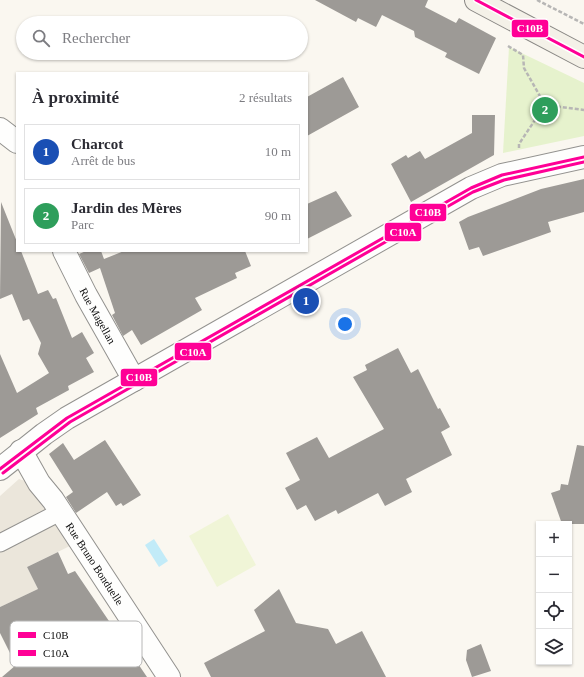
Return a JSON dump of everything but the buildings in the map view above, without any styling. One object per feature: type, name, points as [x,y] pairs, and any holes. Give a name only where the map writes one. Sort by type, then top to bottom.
[{"type":"main road","points":[[476,0],[584,57]]},
{"type":"street","points":[[0,129],[16,141]]},
{"type":"street","points":[[0,469],[21,451],[67,418],[471,188],[502,175],[584,157]]},
{"type":"street","name":"Rue Magellan","points":[[64,252],[82,288],[134,380]]},
{"type":"street","name":"Rue Bruno Bonduelle","points":[[21,451],[39,483],[60,512],[132,621]]},
{"type":"street","points":[[0,543],[60,512]]},
{"type":"street","name":"Rue Bruno Bonduelle","points":[[142,636],[169,677]]},
{"type":"path","points":[[537,0],[584,24]]},
{"type":"path","points":[[508,46],[523,54],[524,68],[545,105]]},
{"type":"path","points":[[545,105],[584,110]]},
{"type":"path","points":[[518,150],[519,144],[545,105]]},
{"type":"green space","points":[[509,47],[584,83],[584,136],[503,153]]},
{"type":"green space","points":[[228,514],[256,565],[217,587],[189,536]]},
{"type":"shaded area","points":[[19,479],[28,482],[74,544],[27,567],[38,589],[0,607],[0,496]]},
{"type":"water","points":[[154,539],[168,561],[159,567],[145,545]]},
{"type":"transit line","name":"C10B","points":[[476,0],[584,57]]},
{"type":"transit line","name":"C10B","points":[[0,469],[67,418],[471,188],[502,175],[584,157]]},
{"type":"transit line","name":"C10A","points":[[3,473],[70,422],[473,192],[504,180],[584,162]]},
{"type":"place","name":"Jardin des Mères","points":[[545,110]]},
{"type":"place","name":"Charcot","points":[[306,301]]}]
